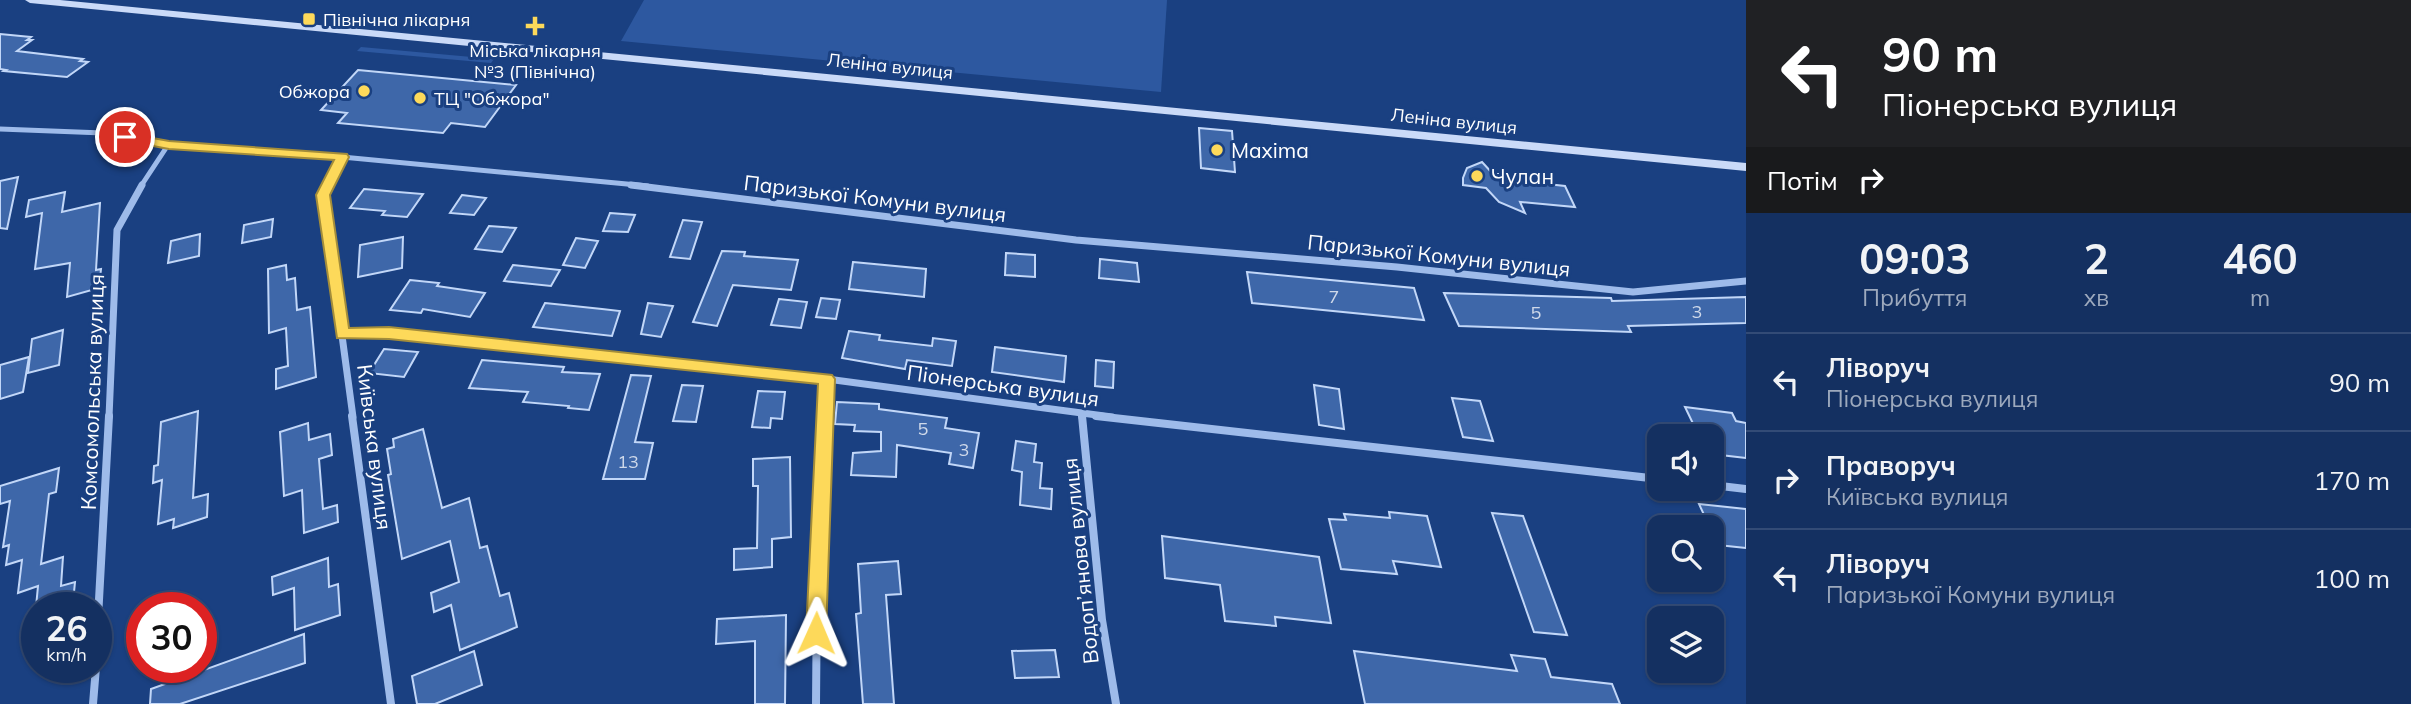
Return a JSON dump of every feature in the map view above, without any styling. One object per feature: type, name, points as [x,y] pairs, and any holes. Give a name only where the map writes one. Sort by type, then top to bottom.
[{"type":"main road","name":"Леніна вулиця","points":[[30,0],[1746,166]]},
{"type":"street","name":"Паризької Комуни вулиця","points":[[1,130],[103,133],[169,145],[342,157],[645,186],[859,215],[1076,240],[1397,267],[1633,292],[1746,281]]},
{"type":"street","name":"Комсомольська вулиця","points":[[100,592],[117,230],[149,171],[169,145]]},
{"type":"street","name":"Київська вулиця","points":[[342,157],[323,195],[391,704]]},
{"type":"street","name":"Піонерська вулиця","points":[[342,334],[389,333],[827,379],[1082,414],[1647,478]]},
{"type":"street","points":[[816,704],[817,586],[827,379]]},
{"type":"street","name":"Водоп’янова вулиця","points":[[1082,414],[1102,620],[1116,704]]},
{"type":"street","points":[[1724,486],[1746,489]]},
{"type":"street","points":[[93,704],[95,683]]},
{"type":"shaded area","points":[[644,0],[1167,0],[1161,92],[621,41]]},
{"type":"shaded area","points":[[361,47],[494,59],[491,63],[357,51]]},
{"type":"building","points":[[0,34],[31,37],[27,40],[32,40],[17,51],[83,59],[80,61],[88,62],[67,77],[4,71],[6,70],[0,69]]},
{"type":"building","name":"ТЦ \"Обжора\"","points":[[358,70],[516,85],[485,127],[451,123],[443,133],[338,123],[347,113],[321,110]]},
{"type":"building","name":"Maxima","points":[[1199,128],[1232,131],[1235,172],[1201,168]]},
{"type":"building","points":[[1482,162],[1493,174],[1508,174],[1511,180],[1565,186],[1575,207],[1520,202],[1525,213],[1499,202],[1486,188],[1463,185],[1467,168]]},
{"type":"building","points":[[18,177],[7,229],[0,228],[0,181]]},
{"type":"building","points":[[364,189],[423,194],[407,217],[382,215],[385,211],[350,208]]},
{"type":"building","points":[[65,192],[62,212],[100,203],[96,270],[101,269],[99,288],[67,297],[70,263],[35,269],[42,213],[26,217],[29,200]]},
{"type":"building","points":[[462,195],[486,198],[474,215],[450,213]]},
{"type":"building","points":[[610,213],[635,215],[628,232],[603,231]]},
{"type":"building","points":[[273,219],[271,237],[242,243],[244,225]]},
{"type":"building","points":[[683,220],[702,222],[690,259],[670,257]]},
{"type":"building","points":[[489,226],[516,228],[502,252],[475,249]]},
{"type":"building","points":[[200,234],[199,256],[168,263],[171,241]]},
{"type":"building","points":[[403,237],[402,268],[358,277],[360,245]]},
{"type":"building","points":[[576,238],[598,241],[585,268],[563,265]]},
{"type":"building","points":[[722,251],[745,252],[744,256],[798,260],[791,290],[733,285],[717,326],[693,322]]},
{"type":"building","points":[[1006,253],[1035,255],[1035,277],[1005,275]]},
{"type":"building","points":[[1100,259],[1137,263],[1139,282],[1099,278]]},
{"type":"building","points":[[853,262],[926,269],[924,297],[849,289]]},
{"type":"building","points":[[286,265],[287,280],[295,278],[297,310],[310,307],[316,377],[276,389],[276,369],[288,366],[286,328],[269,333],[268,269]]},
{"type":"building","points":[[513,265],[560,270],[551,286],[504,281]]},
{"type":"building","points":[[1247,272],[1414,288],[1424,320],[1252,303]]},
{"type":"building","points":[[410,280],[485,293],[470,317],[423,309],[421,313],[390,310]]},
{"type":"building","points":[[1444,293],[1611,298],[1612,301],[1746,297],[1746,323],[1628,326],[1631,332],[1459,326]]},
{"type":"building","points":[[821,298],[840,300],[836,319],[816,317]]},
{"type":"building","points":[[779,299],[807,302],[801,328],[771,325]]},
{"type":"building","points":[[545,303],[620,311],[612,336],[533,327]]},
{"type":"building","points":[[648,303],[673,306],[661,337],[641,334]]},
{"type":"building","points":[[63,330],[59,365],[28,373],[32,339]]},
{"type":"building","points":[[849,331],[880,335],[879,340],[932,346],[933,338],[956,341],[952,366],[907,360],[905,369],[842,358]]},
{"type":"building","points":[[995,347],[1066,356],[1064,382],[992,372]]},
{"type":"building","points":[[384,349],[418,352],[404,377],[369,373]]},
{"type":"building","points":[[29,357],[23,392],[0,399],[0,365]]},
{"type":"building","points":[[482,360],[564,367],[562,372],[600,374],[589,410],[568,408],[569,406],[523,402],[528,392],[469,388]]},
{"type":"building","points":[[1096,360],[1114,362],[1113,388],[1095,386]]},
{"type":"building","points":[[631,375],[651,376],[635,442],[653,443],[645,479],[603,479]]},
{"type":"building","points":[[682,385],[703,386],[696,422],[673,421]]},
{"type":"building","points":[[1314,385],[1339,389],[1344,429],[1319,425]]},
{"type":"building","points":[[758,391],[785,392],[782,419],[771,418],[770,428],[752,427]]},
{"type":"building","points":[[1452,398],[1480,401],[1493,441],[1463,437]]},
{"type":"building","points":[[837,402],[879,404],[879,409],[947,418],[945,428],[979,433],[973,468],[949,464],[951,453],[897,445],[896,477],[851,475],[853,453],[881,451],[881,432],[854,431],[855,425],[835,424]]},
{"type":"building","points":[[1685,407],[1732,413],[1736,421],[1746,423],[1746,458],[1724,455],[1724,424],[1693,424]]},
{"type":"building","points":[[198,411],[193,498],[208,494],[207,517],[173,528],[174,519],[158,524],[162,480],[153,483],[154,466],[158,465],[161,422]]},
{"type":"building","points":[[308,423],[309,440],[330,434],[332,455],[319,459],[323,509],[337,505],[338,522],[304,533],[302,490],[284,496],[280,432]]},
{"type":"building","points":[[423,429],[442,508],[469,498],[480,548],[487,546],[500,596],[509,593],[517,627],[460,650],[451,605],[434,612],[431,593],[459,582],[450,541],[402,559],[388,475],[391,474],[387,449],[394,447],[393,439]]},
{"type":"building","points":[[1016,441],[1036,444],[1034,462],[1042,463],[1040,488],[1052,489],[1051,509],[1020,505],[1022,472],[1012,470]]},
{"type":"building","points":[[790,457],[791,537],[772,539],[772,567],[734,570],[734,549],[757,548],[758,486],[753,486],[753,459]]},
{"type":"building","points":[[59,468],[56,492],[49,494],[41,564],[63,557],[61,586],[75,582],[74,592],[37,592],[38,586],[18,593],[22,560],[6,565],[9,545],[3,547],[10,501],[0,504],[0,486]]},
{"type":"building","points":[[1699,504],[1746,509],[1746,548],[1724,546],[1724,515],[1704,515]]},
{"type":"building","points":[[1389,512],[1427,516],[1441,567],[1393,561],[1397,574],[1341,569],[1329,519],[1346,520],[1344,514],[1390,518]]},
{"type":"building","points":[[1492,513],[1523,516],[1567,635],[1534,632]]},
{"type":"building","points":[[1162,536],[1319,557],[1331,623],[1275,617],[1276,626],[1225,621],[1220,585],[1165,578]]},
{"type":"building","points":[[328,558],[329,587],[338,584],[340,615],[295,630],[294,588],[273,595],[272,577]]},
{"type":"building","points":[[898,561],[901,594],[886,595],[894,704],[863,704],[856,614],[861,613],[858,564]]},
{"type":"building","points":[[786,615],[785,704],[755,704],[755,641],[716,644],[717,619]]},
{"type":"building","points":[[304,634],[305,663],[180,704],[150,704],[151,689],[168,683],[217,683],[217,665]]},
{"type":"building","points":[[1055,650],[1059,677],[1015,678],[1012,651]]},
{"type":"building","points":[[474,651],[482,685],[435,704],[417,704],[412,676]]},
{"type":"building","points":[[1354,651],[1517,671],[1511,655],[1545,659],[1551,677],[1612,684],[1620,704],[1365,704]]},
{"type":"place","name":"Північна лікарня","points":[[309,19]]},
{"type":"place","name":"Міська лікарня №3 (Північна)","points":[[535,26]]},
{"type":"place","name":"Обжора","points":[[364,91]]},
{"type":"place","name":"ТЦ \"Обжора\"","points":[[420,98]]},
{"type":"place","name":"Maxima","points":[[1217,150]]},
{"type":"place","name":"Чулан","points":[[1477,176]]},
{"type":"route","points":[[125,137],[169,145],[342,157],[323,195],[342,334],[389,333],[827,379],[816,633]]}]
